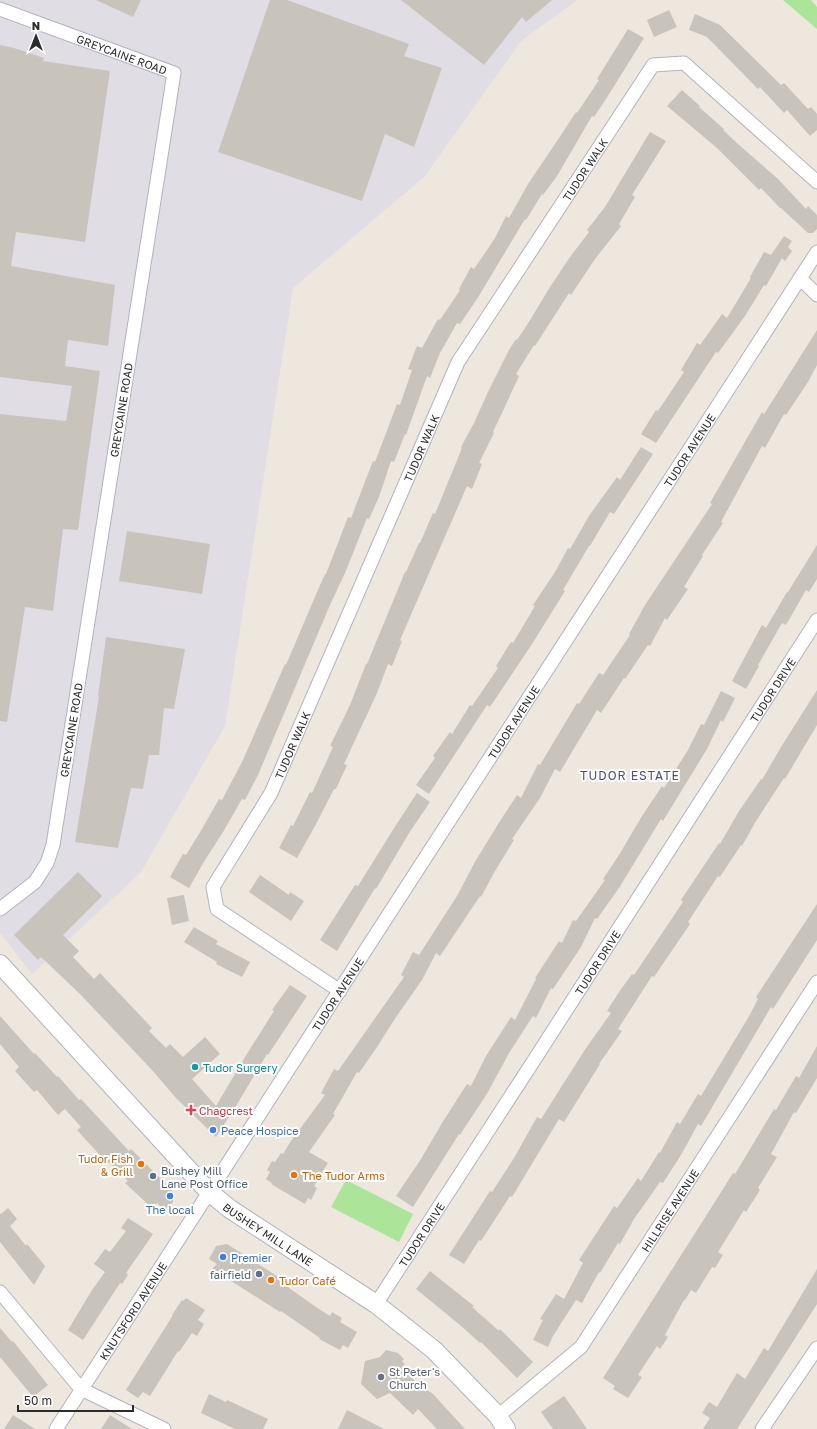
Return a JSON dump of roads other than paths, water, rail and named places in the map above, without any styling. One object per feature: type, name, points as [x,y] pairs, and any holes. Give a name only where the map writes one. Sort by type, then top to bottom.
[{"type":"street","name":"GREYCAINE ROAD","points":[[0,9],[174,73],[53,845],[48,863],[35,882],[0,909]]},
{"type":"street","name":"TUDOR WALK","points":[[340,991],[217,910],[213,887],[271,793],[458,362],[653,65],[684,63],[817,182]]},
{"type":"street","name":"TUDOR AVENUE","points":[[209,1192],[817,252]]},
{"type":"street","points":[[800,278],[817,295]]},
{"type":"street","name":"TUDOR DRIVE","points":[[376,1304],[549,1038],[817,620]]},
{"type":"street","name":"BUSHEY MILL LANE","points":[[0,964],[209,1192],[230,1209],[376,1304],[434,1350],[502,1423]]},
{"type":"street","name":"HILLRISE AVENUE","points":[[502,1423],[581,1347],[817,982]]},
{"type":"street","name":"KNUTSFORD AVENUE","points":[[56,1429],[209,1192]]},
{"type":"street","points":[[0,1292],[82,1389],[164,1429]]},
{"type":"street","points":[[762,1429],[817,1348]]},
{"type":"place","name":"Tudor Surgery","points":[[195,1067]]},
{"type":"place","name":"Chagcrest","points":[[191,1110]]},
{"type":"place","name":"Peace Hospice","points":[[213,1130]]},
{"type":"place","name":"Tudor Fish & Grill","points":[[141,1164]]},
{"type":"place","name":"The Tudor Arms","points":[[294,1175]]},
{"type":"place","name":"Bushey Mill Lane Post Office","points":[[153,1176]]},
{"type":"place","name":"The local","points":[[170,1196]]},
{"type":"place","name":"Premier","points":[[223,1257]]},
{"type":"place","name":"fairfield","points":[[259,1274]]},
{"type":"place","name":"Tudor Café","points":[[271,1280]]},
{"type":"place","name":"St Peter's Church","points":[[381,1377]]},
{"type":"district","name":"TUDOR ESTATE","points":[[630,775]]}]
